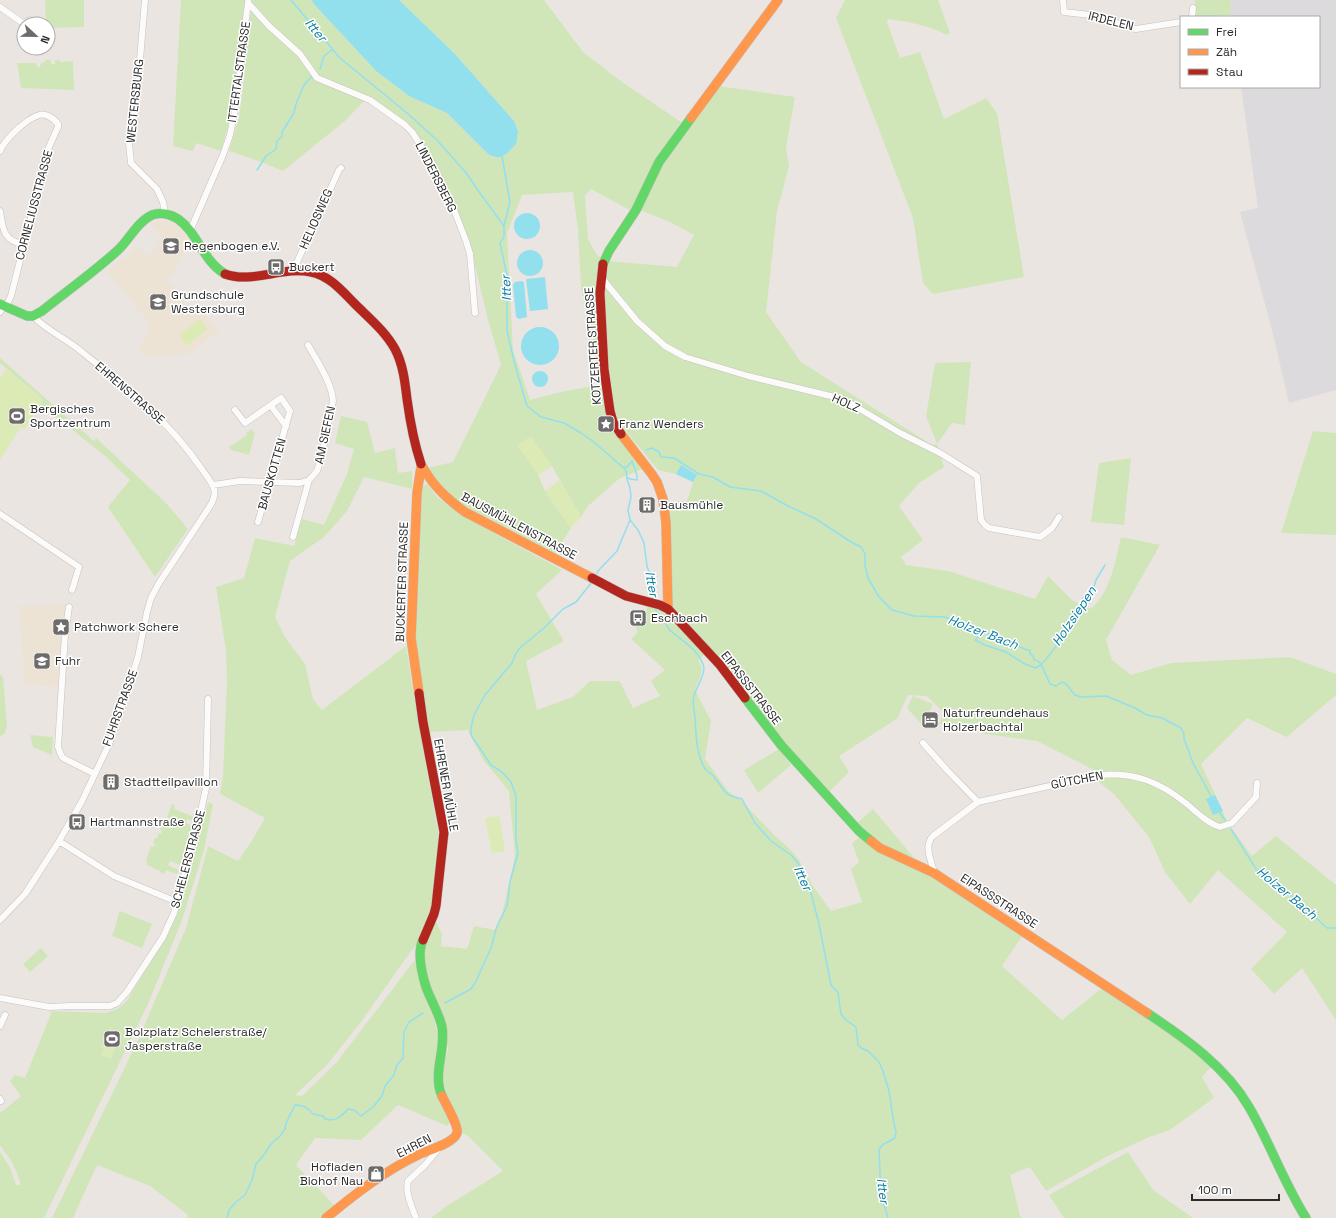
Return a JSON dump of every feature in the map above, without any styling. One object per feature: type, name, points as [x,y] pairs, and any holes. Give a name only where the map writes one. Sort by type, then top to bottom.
[{"type":"street","name":"WESTERSBURG","points":[[145,0],[136,107],[129,143],[131,163],[157,189],[163,202],[165,214]]},
{"type":"street","name":"KOTZERTER STRASSE","points":[[660,606],[665,521],[664,501],[652,474],[617,428],[611,416],[601,325],[601,276],[603,260],[633,215],[650,177],[659,162],[778,0]]},
{"type":"street","name":"IRDELEN","points":[[1063,0],[1064,12],[1099,16],[1130,28],[1136,29],[1180,22]]},
{"type":"street","name":"ITTERTALSTRASSE","points":[[190,231],[223,155],[230,135],[235,111],[248,2]]},
{"type":"street","name":"LINDERSBERG","points":[[248,2],[269,26],[300,54],[317,78],[370,100],[405,125],[412,132],[432,164],[448,196],[466,241],[470,254],[474,313]]},
{"type":"street","points":[[0,7],[16,18]]},
{"type":"street","points":[[1192,16],[1193,8]]},
{"type":"street","name":"CORNELIUSSTRASSE","points":[[0,151],[9,136],[21,126],[39,115],[48,116],[56,121],[58,127],[49,147],[11,296],[2,307]]},
{"type":"street","name":"HELIOSWEG","points":[[293,271],[333,181],[341,168]]},
{"type":"street","points":[[0,211],[3,230],[6,236],[12,241],[24,245]]},
{"type":"street","points":[[2,307],[33,316],[42,311],[114,254],[147,219],[157,214],[165,214]]},
{"type":"street","name":"BAUSMÜHLENSTRASSE","points":[[165,214],[177,218],[190,231],[209,262],[215,268],[227,275],[241,278],[293,271],[309,272],[329,279],[377,325],[390,341],[399,358],[403,373],[413,443],[421,467],[440,492],[454,505],[465,512],[626,596],[660,606]]},
{"type":"street","name":"HOLZ","points":[[601,276],[637,321],[665,346],[680,354],[698,362],[748,376],[842,399],[900,433],[946,456],[977,476],[981,520],[989,528],[1040,537],[1052,528],[1059,516]]},
{"type":"street","name":"EHRENSTRASSE","points":[[33,316],[42,324],[82,351],[165,423],[183,443],[213,485]]},
{"type":"street","name":"AM SIEFEN","points":[[293,537],[309,480],[317,471],[321,459],[333,401],[329,384],[308,345]]},
{"type":"street","name":"BAUSKOTTEN","points":[[235,410],[245,423],[281,398],[290,411],[258,522]]},
{"type":"street","name":"BAUSKOTTEN","points":[[271,406],[286,426]]},
{"type":"street","name":"BUCKERTER STRASSE","points":[[421,467],[417,493],[411,638],[422,722]]},
{"type":"street","name":"AM SIEFEN","points":[[213,485],[240,481],[300,483],[309,480]]},
{"type":"street","name":"FUHRSTRASSE","points":[[1,916],[25,894],[59,841],[95,774],[120,715],[132,680],[151,598],[159,583],[210,506],[215,493],[213,485]]},
{"type":"street","points":[[0,514],[79,567],[72,590]]},
{"type":"street","name":"EIPASSSTRASSE","points":[[660,606],[720,665],[781,745],[859,831],[880,848],[934,873],[1171,1029],[1194,1047],[1228,1081],[1248,1106],[1288,1188],[1306,1218]]},
{"type":"street","points":[[69,608],[65,634],[58,747],[62,757],[65,760],[95,774]]},
{"type":"street","name":"SCHELERSTRASSE","points":[[0,998],[49,1007],[110,1006],[117,1003],[127,992],[163,936],[171,920],[177,902],[206,788],[208,699]]},
{"type":"street","name":"EHRENER MÜHLE","points":[[422,722],[444,832],[436,906],[419,953],[426,987],[438,1013],[442,1028],[443,1046],[438,1075],[440,1091],[457,1129],[456,1136],[442,1145]]},
{"type":"street","points":[[923,743],[978,802]]},
{"type":"street","name":"GÜTCHEN","points":[[934,873],[928,851],[929,840],[978,802],[1098,775],[1129,775],[1139,777],[1163,787],[1209,822],[1220,827],[1232,823],[1256,797],[1257,783]]},
{"type":"street","points":[[59,841],[114,876],[177,902]]},
{"type":"street","points":[[0,1026],[5,1015]]},
{"type":"street","name":"EHREN","points":[[326,1218],[349,1200],[416,1156],[442,1145]]},
{"type":"street","name":"EHREN","points":[[416,1218],[408,1194],[408,1181],[425,1166],[442,1145]]},
{"type":"shaded area","points":[[1230,0],[1336,0],[1336,390],[1289,403],[1272,330],[1240,212],[1258,208],[1241,88],[1320,88],[1320,16],[1231,16]]},
{"type":"shaded area","name":"Grundschule Westersburg","points":[[158,220],[170,221],[176,224],[189,239],[173,273],[166,279],[194,315],[201,311],[219,331],[189,354],[147,356],[139,350],[150,324],[107,271],[138,246],[149,258],[162,238],[150,223]]},
{"type":"shaded area","name":"Fuhr","points":[[67,605],[63,632],[58,633],[58,637],[62,637],[58,687],[25,684],[19,606]]},
{"type":"green space","points":[[45,0],[84,0],[84,27],[56,28],[56,16],[46,16]]},
{"type":"green space","points":[[181,0],[245,0],[230,118],[221,151],[196,143],[193,151],[173,146]]},
{"type":"green space","points":[[252,0],[312,0],[313,3],[376,71],[409,96],[447,113],[488,154],[494,158],[514,121],[455,54],[399,0],[544,0],[583,52],[622,82],[681,122],[650,170],[631,211],[591,189],[585,196],[588,239],[597,255],[607,261],[677,267],[694,235],[668,221],[639,210],[651,184],[668,157],[718,86],[795,97],[786,148],[789,166],[777,211],[766,312],[801,362],[932,445],[937,444],[944,467],[919,483],[899,506],[923,540],[901,557],[906,565],[948,571],[1035,599],[1048,576],[1072,600],[1091,609],[1098,602],[1108,585],[1121,537],[1160,545],[1106,640],[1112,660],[1131,675],[1171,663],[1290,657],[1336,674],[1336,695],[1287,737],[1247,718],[1201,764],[1229,825],[1252,856],[1276,836],[1336,885],[1336,1020],[1302,968],[1274,994],[1251,969],[1287,932],[1218,870],[1190,904],[1165,872],[1149,837],[1114,794],[1098,781],[1098,772],[1037,741],[986,734],[939,724],[944,713],[927,696],[908,695],[898,718],[839,756],[849,772],[828,793],[671,609],[669,502],[687,501],[693,482],[676,474],[658,470],[626,431],[619,435],[645,468],[620,478],[588,506],[581,517],[552,466],[538,475],[545,491],[571,528],[555,553],[465,506],[452,496],[427,468],[453,462],[501,365],[488,320],[471,249],[425,146],[413,130],[372,97],[364,101],[346,120],[283,171],[229,151],[239,118]],"holes":[[[573,192],[578,230],[581,287],[600,385],[565,391],[530,400],[513,350],[507,233],[522,195]]]},
{"type":"green space","points":[[845,0],[938,0],[950,33],[947,35],[926,26],[888,19],[887,22],[900,58],[920,52],[944,119],[986,98],[997,113],[1024,277],[933,294],[923,283],[913,218],[836,18]]},
{"type":"green space","points":[[1195,0],[1230,0],[1231,15],[1195,16]]},
{"type":"green space","points":[[45,60],[50,60],[51,64],[55,64],[55,60],[60,60],[60,62],[73,61],[74,90],[21,88],[17,63],[36,63],[37,67],[40,67],[41,63],[45,62]]},
{"type":"green space","points":[[200,319],[208,329],[187,346],[179,335]]},
{"type":"green space","points":[[0,358],[94,441],[96,438],[165,502],[188,529],[155,577],[108,507],[130,480],[104,455],[40,404],[43,400],[0,363]]},
{"type":"green space","points":[[971,362],[965,425],[952,423],[937,444],[926,416],[935,363]]},
{"type":"green space","name":"Bergisches Sportzentrum","points":[[6,369],[43,400],[24,430],[21,427],[0,460],[0,378]]},
{"type":"green space","points":[[341,416],[367,422],[375,453],[395,448],[398,473],[412,471],[412,489],[364,477],[347,511],[324,537],[290,561],[275,617],[285,637],[305,664],[313,699],[322,710],[406,646],[439,836],[431,912],[418,944],[411,951],[361,1022],[326,1066],[295,1095],[302,1096],[336,1063],[414,961],[420,972],[423,993],[435,1022],[438,1036],[433,1081],[450,1122],[447,1126],[398,1105],[361,1140],[315,1138],[296,1165],[336,1207],[322,1218],[187,1218],[188,1215],[150,1186],[97,1165],[73,1218],[52,1218],[138,1040],[186,928],[208,846],[238,861],[265,818],[220,794],[223,776],[227,681],[226,651],[216,587],[244,578],[255,538],[294,546],[302,519],[324,525],[347,474],[354,449],[335,443]]},
{"type":"green space","points":[[252,429],[255,434],[249,455],[231,450],[229,447],[247,435],[246,433]]},
{"type":"green space","points":[[1313,431],[1336,433],[1336,535],[1281,533]]},
{"type":"green space","points":[[531,436],[552,466],[538,475],[517,445]]},
{"type":"green space","points":[[1131,458],[1124,525],[1091,522],[1099,463]]},
{"type":"green space","points":[[560,480],[581,517],[571,528],[545,491]]},
{"type":"green space","points":[[427,484],[437,497],[461,515],[562,570],[536,594],[564,641],[526,661],[537,710],[573,697],[590,681],[619,681],[633,708],[660,696],[651,681],[665,670],[631,639],[638,632],[634,625],[644,616],[648,606],[660,609],[705,654],[698,660],[702,671],[695,690],[711,721],[705,759],[728,791],[742,801],[774,835],[790,849],[799,860],[813,886],[831,911],[862,902],[851,869],[859,862],[852,843],[860,837],[892,859],[915,867],[1022,936],[1002,966],[1062,1020],[1102,988],[1180,1039],[1211,1067],[1202,1077],[1214,1098],[1170,1130],[1149,1137],[1108,1156],[1046,1191],[1030,1167],[1010,1175],[1020,1216],[1022,1218],[431,1218],[447,1206],[503,1171],[467,1135],[460,1132],[442,1088],[441,1072],[449,1047],[446,1046],[426,980],[423,946],[434,918],[442,934],[441,946],[467,949],[474,926],[495,930],[502,914],[515,856],[509,791],[484,761],[468,730],[429,732],[414,633],[421,487]]},
{"type":"green space","points":[[0,674],[3,677],[7,726],[5,733],[0,737]]},
{"type":"green space","points":[[913,696],[933,704],[923,726],[907,708]]},
{"type":"green space","points":[[30,735],[53,737],[52,755],[33,747]]},
{"type":"green space","points":[[779,749],[791,765],[758,793],[744,770]]},
{"type":"green space","points":[[208,802],[213,804],[204,850],[182,920],[148,1004],[44,1218],[0,1218],[0,1152],[10,1167],[16,1185],[21,1185],[10,1159],[0,1145],[0,1113],[21,1096],[10,1081],[15,1075],[25,1078],[52,1011],[106,1013],[117,1009],[126,1002],[173,925],[182,901]]},
{"type":"green space","points":[[172,804],[175,805],[174,809],[195,817],[193,821],[187,819],[186,823],[192,826],[180,865],[170,861],[168,865],[179,870],[177,874],[166,870],[164,874],[147,865],[146,860],[151,846],[154,847],[155,844],[153,843],[155,838],[157,838],[159,833],[161,834],[162,831],[160,830],[162,825],[164,825],[166,820],[168,821],[169,818],[167,817]]},
{"type":"green space","points":[[873,809],[914,858],[876,840],[863,830],[857,823]]},
{"type":"green space","points":[[499,816],[505,851],[492,853],[485,818]]},
{"type":"green space","points":[[120,911],[152,924],[142,948],[112,936]]},
{"type":"green space","points":[[41,948],[48,956],[30,972],[23,964]]},
{"type":"green space","name":"Bolzplatz Schelerstraße/ Jasperstraße","points":[[110,1028],[122,1033],[111,1059],[101,1055],[104,1049],[101,1048]]},
{"type":"green space","points":[[1128,1152],[1153,1190],[1193,1218],[1064,1218],[1049,1195]]},
{"type":"water","points":[[312,0],[399,0],[455,54],[514,121],[518,132],[516,144],[504,156],[497,157],[488,154],[447,113],[409,96],[376,71],[313,3]]},
{"type":"water","points":[[527,213],[536,217],[540,226],[536,235],[527,239],[518,235],[514,226],[518,217]]},
{"type":"water","points":[[530,250],[539,254],[543,263],[539,272],[530,276],[521,272],[517,263],[521,254]]},
{"type":"water","points":[[545,277],[548,309],[530,311],[526,279]]},
{"type":"water","points":[[522,281],[524,283],[527,317],[519,319],[516,317],[513,285],[515,282]]},
{"type":"water","points":[[540,327],[550,330],[556,336],[559,346],[556,356],[550,362],[540,365],[530,362],[524,356],[521,346],[524,336],[530,330]]},
{"type":"water","points":[[540,371],[546,373],[548,379],[546,385],[540,387],[534,385],[532,379],[534,373]]},
{"type":"water","points":[[681,465],[697,475],[693,482],[676,474]]},
{"type":"water","points":[[1215,795],[1223,811],[1213,815],[1206,799]]},
{"type":"waterway","name":"Itter","points":[[291,0],[340,58],[407,113],[437,140],[467,174],[504,226],[504,237],[500,243],[507,276],[507,331],[527,406],[541,417],[564,423],[581,433],[594,442],[626,470],[631,497],[628,510],[630,520],[638,530],[644,543],[647,566],[653,585],[655,600]]},
{"type":"waterway","points":[[320,69],[324,56],[332,50]]},
{"type":"waterway","points":[[257,170],[266,156],[276,149],[277,141],[282,136],[282,132],[294,113],[304,85],[311,77]]},
{"type":"waterway","points":[[502,156],[510,202],[504,226]]},
{"type":"waterway","name":"Holzer Bach","points":[[646,450],[652,448],[659,452],[661,457],[674,458],[699,474],[713,477],[730,487],[761,491],[816,519],[861,547],[865,554],[865,565],[868,578],[879,597],[892,610],[914,616],[945,617],[1030,650],[1030,654],[1033,656],[1034,660],[1041,664],[1050,684],[1056,686],[1062,682],[1066,684],[1075,695],[1081,697],[1106,696],[1135,708],[1147,715],[1162,718],[1181,728],[1193,763],[1212,798]]},
{"type":"waterway","name":"Holzer Bach","points":[[625,467],[627,467],[632,461]]},
{"type":"waterway","points":[[627,477],[637,480],[632,461]]},
{"type":"waterway","points":[[595,577],[598,571],[617,551],[630,520]]},
{"type":"waterway","name":"Holzsiepen","points":[[984,632],[975,640],[1006,652],[1025,664],[1036,668],[1056,647],[1083,598],[1093,590],[1096,580],[1105,565]]},
{"type":"waterway","points":[[445,1003],[471,989],[476,981],[491,948],[497,926],[507,906],[510,882],[518,853],[516,841],[516,796],[511,782],[502,772],[491,765],[471,735],[474,715],[485,695],[512,663],[516,653],[521,647],[544,628],[563,609],[576,602],[592,582]]},
{"type":"waterway","name":"Itter","points":[[655,608],[669,629],[694,650],[703,664],[704,672],[693,698],[697,745],[700,758],[706,770],[728,794],[742,799],[755,823],[771,841],[791,855],[798,863],[811,893],[819,924],[831,985],[838,993],[841,1014],[846,1020],[856,1027],[858,1045],[868,1051],[879,1062],[883,1071],[889,1091],[896,1132],[895,1138],[882,1145],[879,1150],[881,1195],[888,1218]]},
{"type":"waterway","name":"Holzer Bach","points":[[1219,812],[1225,820]]},
{"type":"waterway","name":"Holzer Bach","points":[[1231,829],[1258,872],[1303,904],[1327,928],[1336,928]]},
{"type":"waterway","points":[[227,1218],[229,1210],[245,1195],[252,1180],[256,1164],[271,1144],[285,1129],[287,1120],[295,1105],[305,1107],[313,1114],[323,1116],[325,1119],[329,1120],[338,1118],[348,1109],[354,1110],[361,1116],[373,1107],[382,1096],[385,1086],[394,1075],[397,1065],[403,1058],[404,1032],[409,1022],[423,1013]]},
{"type":"traffic: fast","points":[[603,264],[609,251],[636,210],[659,162],[691,118]]},
{"type":"traffic: fast","points":[[0,304],[27,316],[33,316],[42,311],[118,250],[142,222],[152,215],[158,214],[172,216],[185,225],[205,254],[217,268],[225,274]]},
{"type":"traffic: fast","points":[[745,698],[781,745],[859,831],[871,841]]},
{"type":"traffic: fast","points":[[423,940],[420,951],[423,976],[442,1027],[443,1036],[438,1079],[442,1096]]},
{"type":"traffic: fast","points":[[1147,1013],[1204,1054],[1217,1066],[1240,1093],[1257,1121],[1298,1205],[1306,1218]]},
{"type":"traffic: slow","points":[[691,118],[778,0]]},
{"type":"traffic: slow","points":[[621,434],[657,482],[663,499],[666,523],[668,609]]},
{"type":"traffic: slow","points":[[421,464],[440,491],[465,512],[592,578]]},
{"type":"traffic: slow","points":[[419,693],[411,638],[417,493],[421,467]]},
{"type":"traffic: slow","points":[[871,841],[880,848],[934,873],[1147,1013]]},
{"type":"traffic: slow","points":[[326,1218],[360,1191],[395,1167],[407,1160],[446,1143],[455,1137],[457,1133],[456,1126],[442,1096]]},
{"type":"traffic: jam","points":[[603,264],[600,293],[604,369],[610,411],[613,422],[621,434]]},
{"type":"traffic: jam","points":[[225,274],[235,277],[246,277],[289,271],[311,272],[330,280],[340,289],[382,331],[391,342],[398,355],[403,373],[412,432],[421,464]]},
{"type":"traffic: jam","points":[[592,578],[626,596],[660,605],[668,609],[720,665],[745,698]]},
{"type":"traffic: jam","points":[[419,693],[444,832],[436,906],[423,940]]},
{"type":"place","name":"Regenbogen e.V.","points":[[171,246]]},
{"type":"place","name":"Buckert","points":[[276,267]]},
{"type":"place","name":"Grundschule Westersburg","points":[[158,302]]},
{"type":"place","name":"Bergisches Sportzentrum","points":[[17,416]]},
{"type":"place","name":"Franz Wenders","points":[[606,424]]},
{"type":"place","name":"Bausmühle","points":[[647,505]]},
{"type":"place","name":"Eschbach","points":[[638,618]]},
{"type":"place","name":"Patchwork Schere","points":[[61,627]]},
{"type":"place","name":"Fuhr","points":[[42,661]]},
{"type":"place","name":"Naturfreundehaus Holzerbachtal","points":[[930,720]]},
{"type":"place","name":"Stadtteilpavillon","points":[[111,782]]},
{"type":"place","name":"Hartmannstraße","points":[[77,822]]},
{"type":"place","name":"Bolzplatz Schelerstraße/ Jasperstraße","points":[[112,1039]]},
{"type":"place","name":"Hofladen Biohof Nau","points":[[376,1174]]}]
